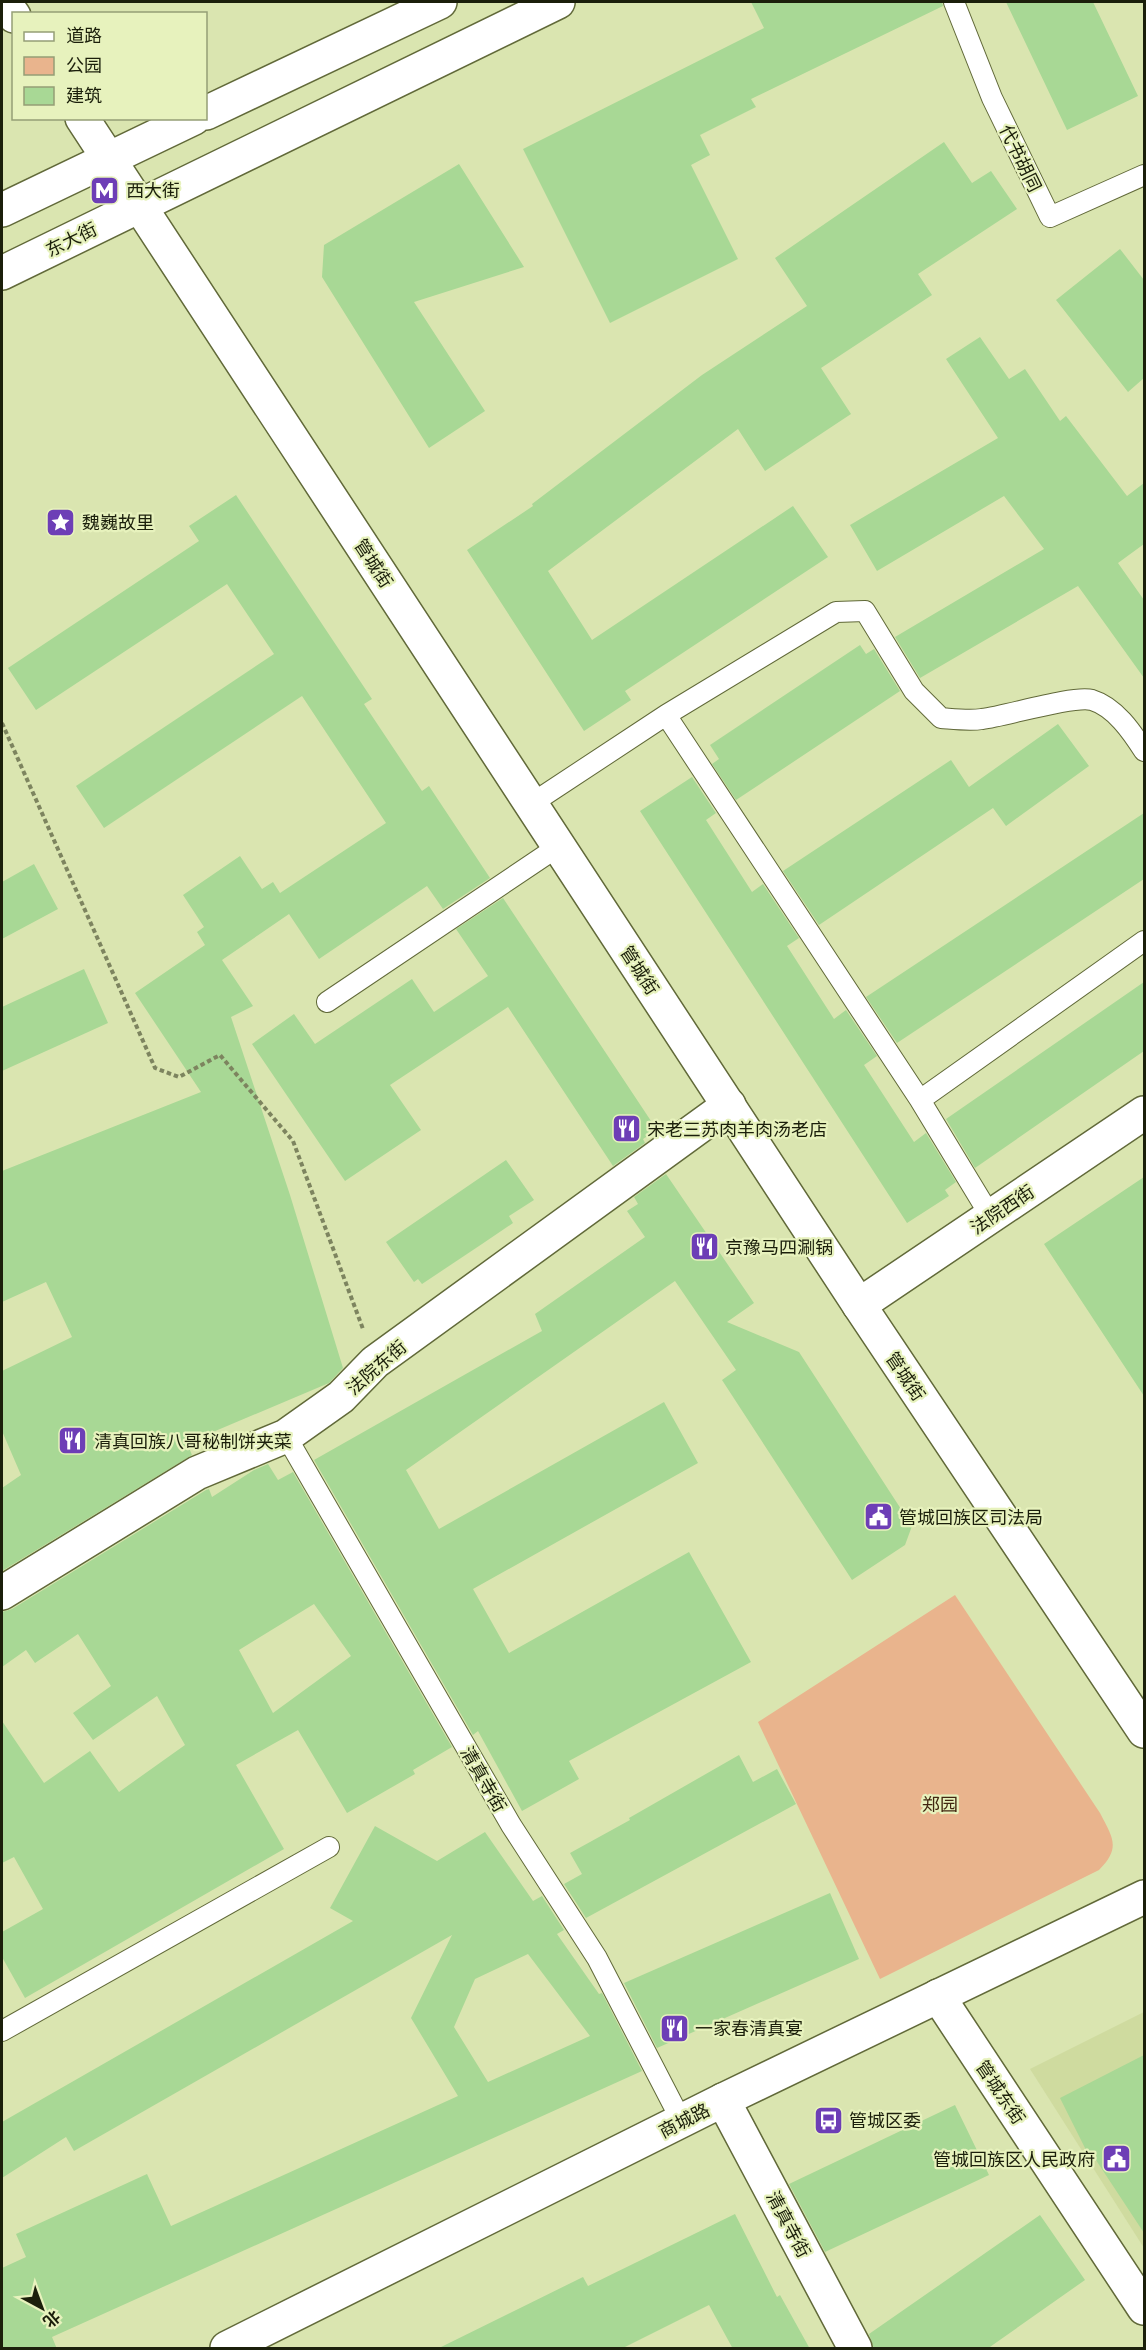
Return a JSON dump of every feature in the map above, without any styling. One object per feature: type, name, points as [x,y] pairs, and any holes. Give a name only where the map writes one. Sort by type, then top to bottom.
[{"type":"street","points":[[207,113],[440,2]]},
{"type":"street","points":[[140,204],[558,2]]},
{"type":"street","name":"管城街","points":[[83,120],[859,1305],[1144,1731]]},
{"type":"street","points":[[2,210],[190,120]]},
{"type":"street","name":"东大街","points":[[2,273],[140,204]]},
{"type":"street","name":"法院东街","points":[[2,1593],[197,1473],[286,1436],[341,1397],[375,1362],[729,1105]]},
{"type":"street","name":"法院西街","points":[[859,1305],[1144,1113]]},
{"type":"street","name":"商城路","points":[[230,2348],[723,2100],[1144,1897]]},
{"type":"street","name":"管城东街","points":[[938,1996],[1144,2308]]},
{"type":"street","name":"清真寺街","points":[[723,2100],[855,2349]]},
{"type":"lane","name":"代书胡同","points":[[954,2],[992,98],[1050,217],[1144,175]]},
{"type":"lane","points":[[531,804],[666,715],[836,612],[865,611],[914,691],[940,718],[979,720],[1068,700],[1092,700],[1112,713],[1129,729],[1144,751]]},
{"type":"lane","points":[[666,715],[920,1100],[991,1217]]},
{"type":"lane","points":[[327,1002],[559,846]]},
{"type":"lane","points":[[920,1100],[1144,941]]},
{"type":"lane","name":"清真寺街","points":[[286,1436],[511,1825],[597,1958],[682,2122]]},
{"type":"lane","points":[[2,2031],[329,1847]]},
{"type":"path","points":[[2,723],[155,1068],[179,1077],[220,1054],[293,1141],[375,1362]]},
{"type":"shaded area","name":"管城回族区人民政府","points":[[1144,2012],[1144,2248],[1030,2069]]},
{"type":"green space","name":"郑园","points":[[955,1595],[1100,1813],[1111,1836],[1112,1849],[1099,1870],[880,1979],[758,1722]]},
{"type":"building","points":[[751,2],[942,2],[943,6],[751,99],[756,107],[700,135],[710,155],[691,165],[738,259],[610,323],[523,149],[764,28]]},
{"type":"building","points":[[1006,2],[1093,2],[1138,96],[1067,130]]},
{"type":"building","points":[[944,142],[972,183],[991,171],[1017,209],[918,274],[932,295],[821,368],[851,414],[765,471],[738,429],[548,571],[592,640],[793,506],[828,557],[625,691],[631,700],[584,731],[467,550],[533,506],[532,504],[702,375],[807,306],[775,258]]},
{"type":"building","points":[[459,164],[524,267],[414,302],[485,411],[429,448],[322,277],[324,245]]},
{"type":"building","points":[[1120,249],[1144,280],[1144,378],[1128,392],[1056,300]]},
{"type":"building","points":[[980,337],[1009,379],[1025,369],[1060,421],[1066,416],[1127,496],[1144,483],[1144,544],[1118,563],[1144,600],[1144,678],[1078,586],[920,678],[895,637],[1044,549],[1004,496],[877,571],[850,525],[998,438],[946,359]]},
{"type":"building","points":[[236,495],[372,699],[364,704],[422,791],[429,786],[490,878],[443,909],[427,886],[319,959],[289,914],[222,960],[253,1006],[231,1017],[290,1195],[343,1368],[329,1383],[187,1443],[192,1455],[2,1571],[2,1488],[21,1475],[2,1431],[2,1371],[72,1337],[46,1282],[2,1302],[2,1171],[201,1092],[135,993],[205,945],[197,932],[204,927],[183,895],[240,856],[262,889],[273,882],[280,893],[386,823],[302,696],[104,828],[76,786],[274,654],[227,584],[36,710],[8,668],[199,541],[189,526]]},
{"type":"building","points":[[860,645],[866,654],[874,649],[900,691],[736,800],[712,764],[719,759],[710,745]]},
{"type":"building","points":[[1058,724],[1089,766],[1006,826],[993,808],[819,925],[783,871],[951,760],[969,787]]},
{"type":"building","points":[[692,777],[716,813],[706,820],[752,892],[763,884],[799,938],[787,946],[834,1019],[846,1010],[877,1056],[864,1065],[914,1142],[926,1133],[956,1182],[945,1190],[949,1196],[907,1223],[640,811]]},
{"type":"building","points":[[1144,813],[1144,879],[897,1043],[866,997]]},
{"type":"building","points":[[34,864],[58,909],[2,939],[2,882]]},
{"type":"building","points":[[503,898],[657,1130],[643,1139],[645,1143],[613,1166],[508,1007],[390,1085],[421,1130],[345,1181],[252,1044],[294,1014],[315,1044],[412,979],[434,1012],[488,976],[456,929]]},
{"type":"building","points":[[84,969],[108,1023],[2,1071],[2,1007]]},
{"type":"building","points":[[1144,982],[1144,1051],[975,1168],[946,1119]]},
{"type":"building","points":[[506,1160],[534,1200],[509,1216],[513,1223],[422,1284],[418,1279],[414,1282],[386,1242]]},
{"type":"building","points":[[666,1174],[754,1303],[727,1322],[799,1352],[912,1526],[905,1545],[852,1580],[722,1380],[736,1370],[675,1281],[406,1470],[439,1529],[664,1402],[698,1463],[473,1589],[509,1653],[689,1552],[751,1662],[569,1761],[579,1779],[522,1811],[478,1731],[473,1735],[314,1460],[542,1331],[535,1314],[645,1237],[627,1211],[638,1204],[634,1197]]},
{"type":"building","points":[[1144,1177],[1144,1396],[1044,1244]]},
{"type":"building","points":[[268,1464],[278,1480],[293,1472],[452,1747],[413,1770],[415,1774],[347,1813],[298,1730],[236,1765],[284,1849],[25,1998],[2,1957],[2,1932],[43,1909],[14,1857],[2,1863],[2,1721],[44,1783],[90,1751],[119,1792],[185,1745],[157,1696],[93,1740],[73,1713],[111,1686],[78,1634],[35,1663],[26,1650],[2,1667],[2,1612],[12,1609],[206,1490],[209,1489],[212,1497],[254,1470]],"holes":[[[314,1604],[351,1656],[273,1713],[239,1650]]]},
{"type":"building","points":[[739,1755],[753,1782],[777,1769],[796,1804],[586,1918],[564,1884],[582,1874],[570,1853]]},
{"type":"building","points":[[375,1826],[437,1861],[485,1832],[533,1901],[542,1896],[564,1930],[557,1934],[599,1994],[602,1993],[642,2071],[52,2337],[57,2349],[2,2349],[2,2268],[26,2257],[16,2234],[147,2174],[171,2226],[458,2096],[411,2018],[452,1935],[74,2151],[66,2137],[2,2178],[2,2122],[353,1921],[330,1908]],"holes":[[[528,1954],[590,2036],[488,2082],[454,2027],[475,1979]]]},
{"type":"building","points":[[830,1893],[859,1959],[657,2048],[624,1983]]},
{"type":"building","points":[[1144,2055],[1144,2233],[1092,2154],[1089,2156],[1060,2098]]},
{"type":"building","points":[[955,2105],[989,2175],[825,2252],[789,2184]]},
{"type":"building","points":[[735,2214],[777,2297],[780,2295],[810,2349],[733,2349],[709,2305],[621,2349],[437,2349],[583,2277],[588,2286]]},
{"type":"building","points":[[1040,2215],[1085,2280],[987,2349],[874,2349],[869,2334]]},
{"type":"place","name":"西大街","points":[[105,190]]},
{"type":"place","name":"魏巍故里","points":[[61,522]]},
{"type":"place","name":"宋老三苏肉羊肉汤老店","points":[[626,1129]]},
{"type":"place","name":"京豫马四涮锅","points":[[704,1247]]},
{"type":"place","name":"清真回族八哥秘制饼夹菜","points":[[73,1441]]},
{"type":"place","name":"管城回族区司法局","points":[[878,1517]]},
{"type":"place","name":"一家春清真宴","points":[[674,2028]]},
{"type":"place","name":"管城区委","points":[[828,2120]]},
{"type":"place","name":"管城回族区人民政府","points":[[1116,2159]]}]
